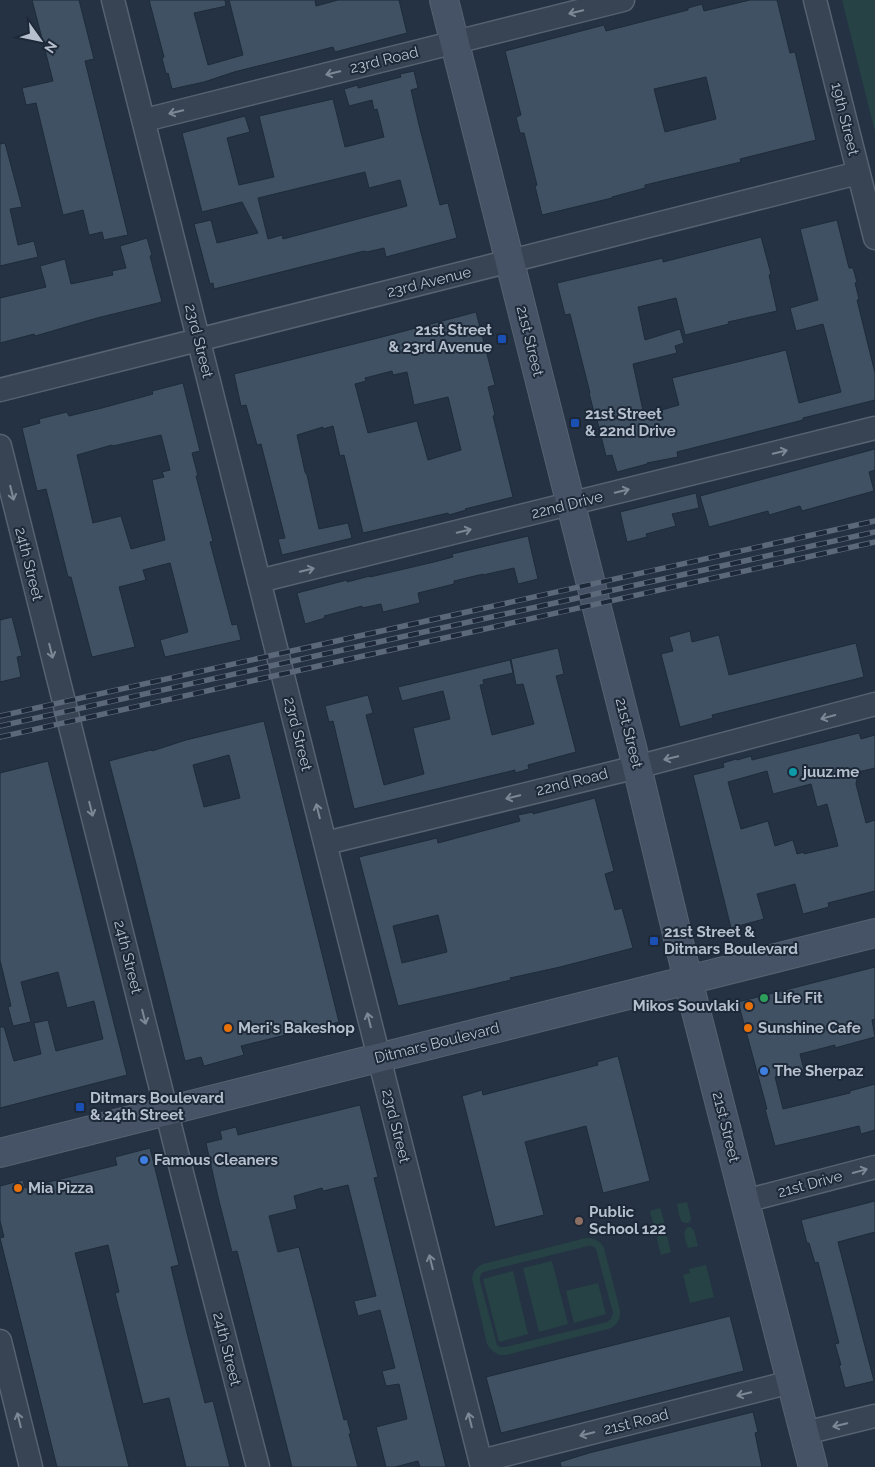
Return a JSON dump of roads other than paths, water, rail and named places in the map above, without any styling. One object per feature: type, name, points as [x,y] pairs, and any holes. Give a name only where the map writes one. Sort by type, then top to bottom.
[{"type":"street","name":"23rd Street","points":[[114,0],[482,1464]]},
{"type":"street","name":"21st Street","points":[[444,0],[637,766],[688,980],[813,1467]]},
{"type":"street","name":"23rd Road","points":[[144,120],[623,0]]},
{"type":"street","name":"19th Street","points":[[816,0],[875,238]]},
{"type":"street","name":"23rd Avenue","points":[[0,390],[858,173]]},
{"type":"street","name":"22nd Drive","points":[[259,581],[875,428]]},
{"type":"street","name":"24th Street","points":[[0,446],[258,1467]]},
{"type":"street","name":"22nd Road","points":[[326,843],[637,766],[875,704]]},
{"type":"street","name":"Ditmars Boulevard","points":[[0,1153],[875,933]]},
{"type":"street","name":"21st Drive","points":[[745,1201],[875,1167]]},
{"type":"street","points":[[0,1342],[31,1467]]},
{"type":"street","name":"21st Road","points":[[482,1464],[791,1382]]},
{"type":"street","points":[[805,1434],[875,1416]]},
{"type":"railway","points":[[0,716],[875,521]]},
{"type":"railway","points":[[0,726],[875,532]]},
{"type":"railway","points":[[0,737],[875,542]]},
{"type":"place","name":"21st Street & 23rd Avenue","points":[[502,339]]},
{"type":"place","name":"21st Street & 22nd Drive","points":[[575,423]]},
{"type":"place","name":"juuz.me","points":[[793,772]]},
{"type":"place","name":"21st Street & Ditmars Boulevard","points":[[654,941]]},
{"type":"place","name":"Life Fit","points":[[764,998]]},
{"type":"place","name":"Mikos Souvlaki","points":[[749,1006]]},
{"type":"place","name":"Meri's Bakeshop","points":[[228,1028]]},
{"type":"place","name":"Sunshine Cafe","points":[[748,1028]]},
{"type":"place","name":"The Sherpaz","points":[[764,1071]]},
{"type":"place","name":"Ditmars Boulevard & 24th Street","points":[[80,1107]]},
{"type":"place","name":"Famous Cleaners","points":[[144,1160]]},
{"type":"place","name":"Mia Pizza","points":[[18,1188]]},
{"type":"place","name":"Public School 122","points":[[579,1221]]}]
